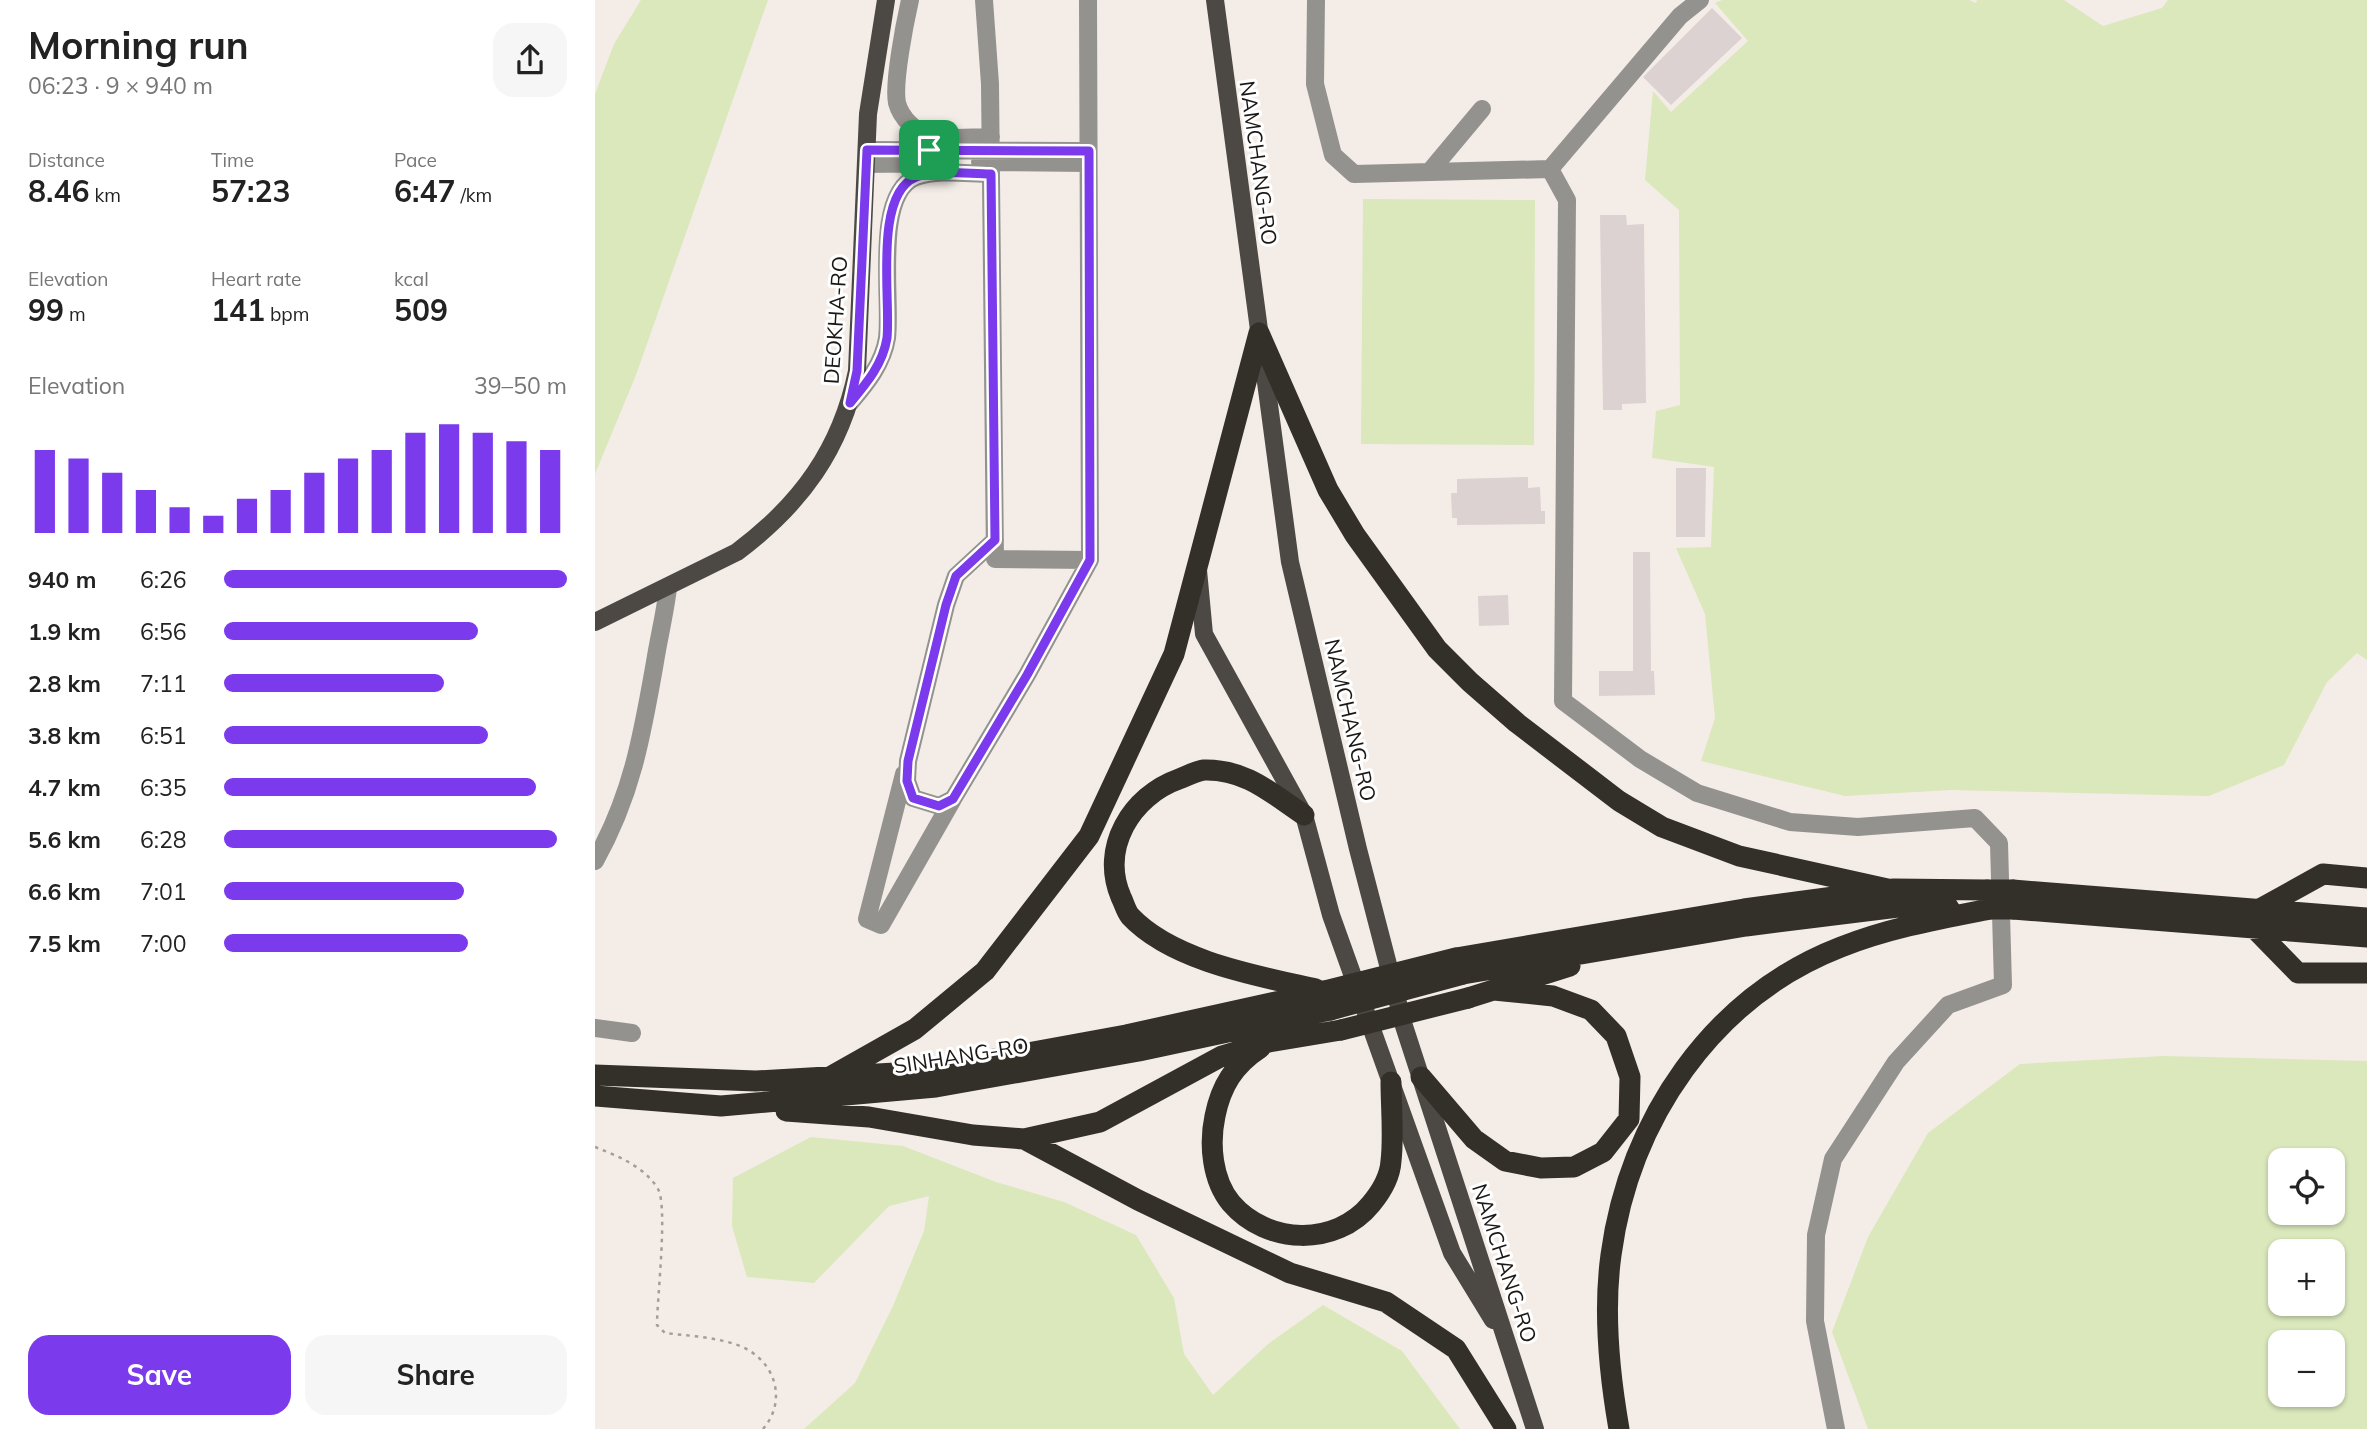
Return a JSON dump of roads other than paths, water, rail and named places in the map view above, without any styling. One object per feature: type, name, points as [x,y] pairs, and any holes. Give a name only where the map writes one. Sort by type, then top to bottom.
[{"type":"highway","points":[[830,1077],[915,1029],[985,971],[1089,836],[1174,654],[1259,333]]},
{"type":"highway","points":[[1259,333],[1328,489],[1355,535],[1437,649],[1517,723],[1619,801],[1662,827],[1739,856],[1892,890],[1989,902]]},
{"type":"highway","points":[[1304,815],[1245,775],[1202,770],[1165,784],[1136,806],[1115,844],[1114,880],[1129,914],[1155,936],[1197,957],[1328,1000],[1460,966],[1744,909],[1892,890]]},
{"type":"highway","points":[[2257,918],[2323,874],[2367,878]]},
{"type":"highway","points":[[1460,966],[1898,907],[2013,899],[2257,918],[2367,918]]},
{"type":"highway","points":[[1619,1429],[1609,1356],[1611,1255],[1633,1162],[1655,1113],[1680,1074],[1709,1037],[1739,1008],[1777,980],[1839,948],[1989,902]]},
{"type":"highway","points":[[2257,918],[2367,937]]},
{"type":"highway","points":[[2257,918],[2298,973],[2367,973]]},
{"type":"highway","points":[[722,1106],[869,1116],[973,1135],[1024,1139],[1100,1122],[1222,1056],[1269,1042],[1341,1030],[1468,998],[1636,944]]},
{"type":"highway","points":[[1421,1077],[1474,1139],[1506,1161],[1541,1168],[1574,1167],[1603,1152],[1629,1119],[1630,1077],[1616,1036],[1591,1010],[1553,996],[1494,990]]},
{"type":"highway","name":"SINHANG-RO","points":[[595,1075],[756,1081],[929,1071],[1328,1000]]},
{"type":"highway","name":"SINHANG-RO","points":[[595,1096],[722,1106],[936,1087],[1139,1051],[1328,1000]]},
{"type":"highway","points":[[1269,1042],[1231,1073],[1219,1098],[1213,1127],[1213,1156],[1219,1180],[1231,1202],[1251,1220],[1277,1233],[1313,1236],[1345,1227],[1362,1215],[1381,1191],[1391,1163],[1391,1082]]},
{"type":"highway","points":[[1024,1139],[1138,1200],[1290,1273],[1386,1302],[1456,1349],[1506,1429]]},
{"type":"main road","name":"DEOKHA-RO","points":[[595,622],[737,552],[775,523],[814,476],[833,443],[850,403],[858,358],[872,75],[886,0]]},
{"type":"main road","name":"NAMCHANG-RO","points":[[1215,0],[1290,562],[1358,849],[1404,1026],[1535,1429]]},
{"type":"main road","points":[[1198,564],[1204,634],[1304,815],[1331,915],[1452,1253],[1509,1348]]},
{"type":"street","points":[[910,0],[897,88],[897,103],[903,115],[914,129],[991,156]]},
{"type":"street","points":[[984,0],[991,156],[995,559],[1090,560]]},
{"type":"street","points":[[995,540],[956,576],[946,605],[867,919],[881,925],[1027,675],[1090,560],[1088,0]]},
{"type":"street","points":[[1316,0],[1315,84],[1333,155],[1354,174],[1550,169],[1680,16],[1700,0]]},
{"type":"street","points":[[1431,170],[1482,109]]},
{"type":"street","points":[[850,403],[879,363],[887,340],[890,218],[897,192],[906,183],[926,175],[991,156]]},
{"type":"street","points":[[867,157],[1088,157]]},
{"type":"street","points":[[1550,169],[1567,200],[1563,701],[1640,759],[1697,793],[1790,822],[1858,827],[1975,818],[1999,843],[2003,985],[1948,1005],[1896,1062],[1833,1159],[1816,1235],[1815,1321],[1836,1429]]},
{"type":"street","points":[[595,861],[617,821],[630,786],[665,617],[668,588]]},
{"type":"street","points":[[908,761],[907,781],[913,798],[939,806],[953,799]]},
{"type":"street","points":[[595,1028],[632,1032]]}]
